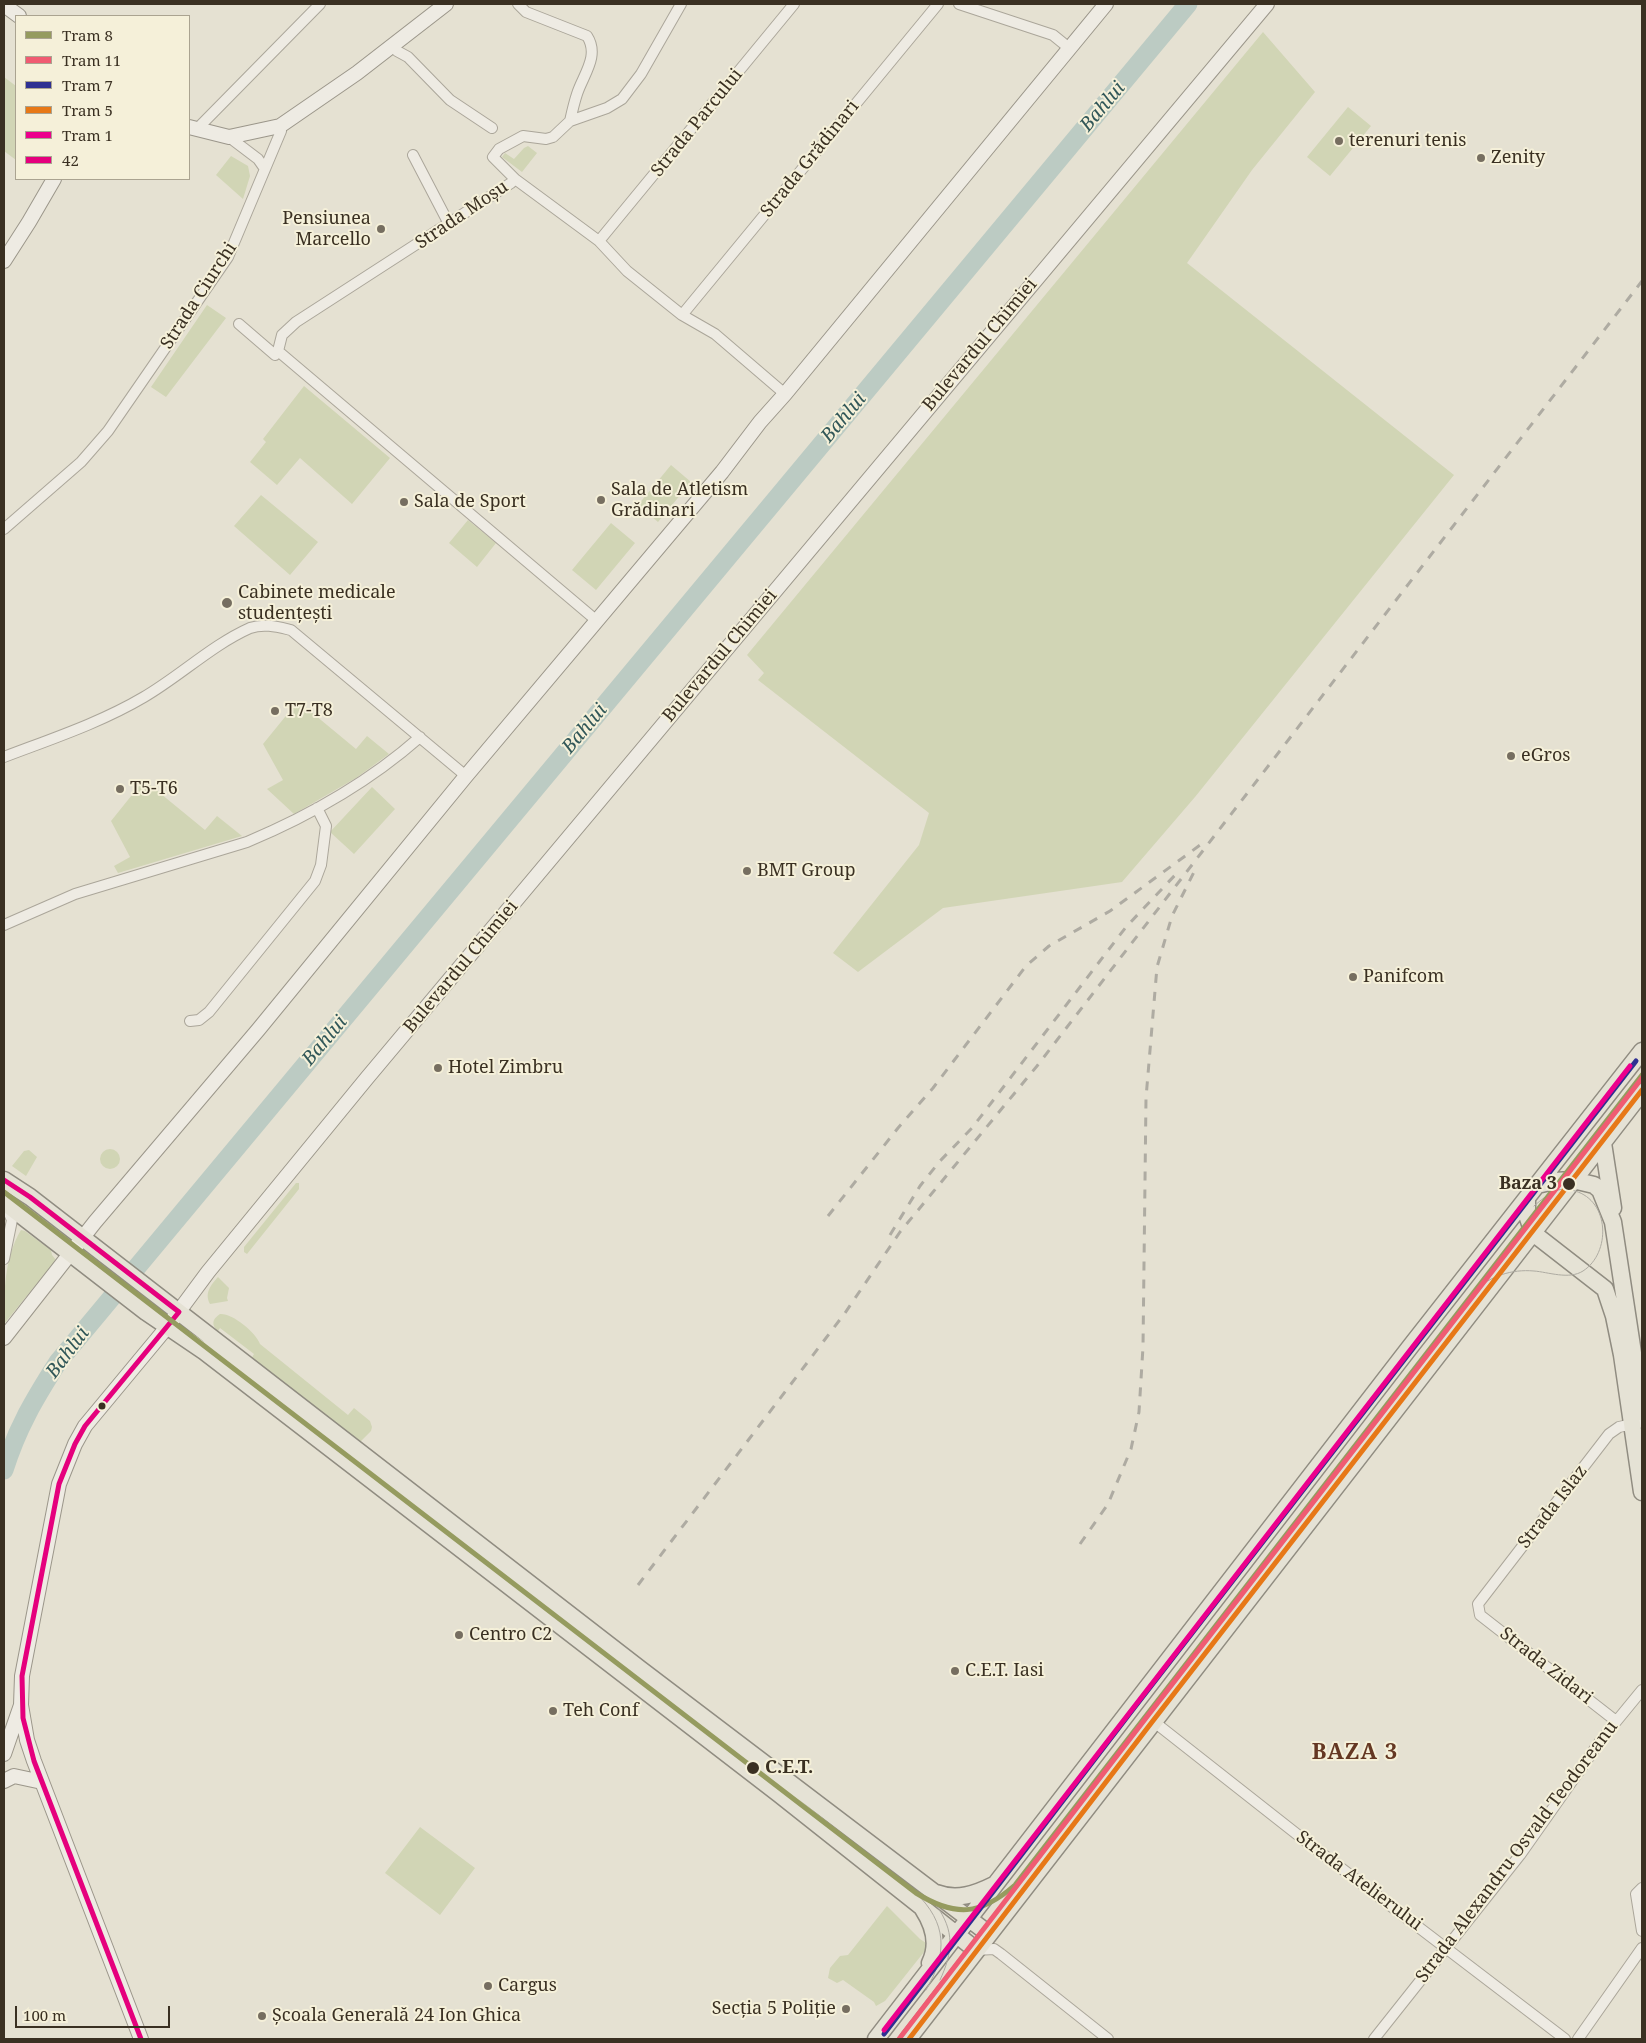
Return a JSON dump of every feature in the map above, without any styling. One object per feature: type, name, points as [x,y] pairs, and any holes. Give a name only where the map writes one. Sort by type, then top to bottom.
[{"type":"main road","points":[[193,128],[229,137],[280,126],[357,73],[446,4]]},
{"type":"main road","points":[[4,1338],[95,1222],[258,1030],[466,776],[722,472],[760,422],[1106,4]]},
{"type":"main road","name":"Bulevardul Chimiei","points":[[21,1705],[24,1666],[59,1484],[66,1464],[85,1426],[168,1326],[214,1264],[354,1093],[1267,4]]},
{"type":"main road","points":[[4,5],[18,15]]},
{"type":"main road","points":[[4,261],[53,180]]},
{"type":"main road","points":[[876,2039],[1642,1051]]},
{"type":"main road","points":[[908,2039],[976,1950],[991,1942],[1153,1721],[1236,1618],[1642,1092]]},
{"type":"main road","points":[[1603,1143],[1612,1190],[1614,1222],[1639,1420],[1642,1492]]},
{"type":"main road","points":[[4,1180],[101,1251],[969,1919],[991,1942]]},
{"type":"main road","points":[[1537,1185],[1554,1181],[1573,1180],[1594,1185],[1600,1190],[1614,1222]]},
{"type":"main road","points":[[1527,1198],[1527,1215],[1533,1233],[1606,1289],[1639,1420]]},
{"type":"main road","points":[[4,1202],[146,1312],[205,1352],[918,1903],[976,1950]]},
{"type":"main road","points":[[4,1754],[21,1705]]},
{"type":"main road","points":[[21,1705],[27,1740],[42,1782],[142,2039]]},
{"type":"main road","points":[[4,1781],[14,1776],[42,1782]]},
{"type":"main road","points":[[930,1890],[942,1895],[961,1896],[970,1895],[996,1884]]},
{"type":"main road","points":[[918,1903],[931,1925],[936,1946],[934,1956],[922,1978]]},
{"type":"street","points":[[193,128],[320,4]]},
{"type":"street","points":[[518,4],[526,12],[587,36],[591,43],[592,53],[589,68],[577,93],[570,121]]},
{"type":"street","name":"Strada Moșu","points":[[278,351],[282,335],[296,322],[511,183],[514,179],[493,157],[499,149],[523,136],[546,139],[553,137],[570,121],[608,108],[622,99],[641,74],[681,4]]},
{"type":"street","name":"Strada Parcului","points":[[599,242],[794,4]]},
{"type":"street","name":"Strada Grădinari","points":[[682,315],[938,4]]},
{"type":"street","points":[[960,4],[1053,36],[1069,48]]},
{"type":"street","points":[[392,45],[397,51],[408,58],[450,100],[492,128]]},
{"type":"street","name":"Strada Ciurchi","points":[[4,530],[81,462],[108,431],[228,257],[281,132],[280,126]]},
{"type":"street","points":[[229,137],[258,159],[265,169]]},
{"type":"street","points":[[413,155],[449,224]]},
{"type":"street","points":[[514,179],[599,242],[627,271],[682,315],[715,334],[785,394]]},
{"type":"street","points":[[239,324],[275,355],[278,351],[597,621]]},
{"type":"street","points":[[4,757],[90,724],[128,707],[227,641],[252,628],[264,625],[291,630],[466,776]]},
{"type":"street","points":[[4,925],[74,894],[247,842],[318,808],[393,761],[420,737]]},
{"type":"street","points":[[190,1021],[199,1020],[208,1012],[315,881],[322,865],[326,826],[318,808]]},
{"type":"street","points":[[4,1202],[12,1220],[4,1259]]},
{"type":"street","name":"Strada Islaz","points":[[1478,1610],[1478,1604],[1482,1597],[1609,1434],[1619,1427],[1639,1420]]},
{"type":"street","name":"Strada Zidari","points":[[1478,1610],[1484,1618],[1616,1721]]},
{"type":"street","name":"Strada Alexandru Osvald Teodoreanu","points":[[1374,2039],[1526,1847],[1616,1721],[1642,1690]]},
{"type":"street","name":"Strada Atelierului","points":[[1153,1721],[1303,1839],[1446,1946],[1565,2039]]},
{"type":"street","points":[[1642,1888],[1636,1894],[1642,1931]]},
{"type":"street","points":[[991,1942],[1108,2039]]},
{"type":"street","points":[[1578,2039],[1642,1948]]},
{"type":"green space","points":[[1263,32],[1315,92],[1252,170],[1187,263],[1454,475],[1195,797],[1122,882],[943,908],[858,972],[833,953],[919,845],[929,813],[758,680],[764,673],[747,655]]},
{"type":"green space","points":[[4,77],[15,85],[15,159],[4,151]]},
{"type":"green space","name":"terenuri tenis","points":[[1348,107],[1371,126],[1330,176],[1307,157]]},
{"type":"green space","points":[[528,146],[537,153],[522,172],[502,157],[505,153],[514,159]]},
{"type":"green space","points":[[231,156],[248,166],[250,176],[243,199],[216,175]]},
{"type":"green space","points":[[207,305],[226,318],[166,397],[151,387]]},
{"type":"green space","points":[[304,386],[390,458],[352,504],[300,458],[277,485],[250,462],[266,442],[263,439]]},
{"type":"green space","points":[[671,465],[691,482],[658,522],[638,505]]},
{"type":"green space","points":[[261,495],[318,542],[290,575],[234,526]]},
{"type":"green space","points":[[468,520],[496,543],[477,567],[449,543]]},
{"type":"green space","points":[[611,523],[635,543],[596,590],[572,570]]},
{"type":"green space","points":[[298,701],[356,749],[367,736],[389,754],[356,778],[294,814],[267,789],[283,780],[263,744]]},
{"type":"green space","points":[[144,780],[205,830],[217,816],[242,836],[118,873],[114,866],[130,857],[111,821]]},
{"type":"green space","points":[[372,787],[395,809],[354,854],[330,832]]},
{"type":"green space","points":[[106,1149],[114,1149],[120,1155],[120,1163],[114,1169],[106,1169],[100,1163],[100,1155]]},
{"type":"green space","points":[[29,1150],[37,1157],[26,1176],[12,1166],[24,1151]]},
{"type":"green space","points":[[296,1183],[299,1183],[299,1189],[247,1254],[244,1252],[244,1247]]},
{"type":"green space","points":[[21,1230],[51,1250],[56,1260],[4,1324],[8,1264],[15,1241]]},
{"type":"green space","points":[[218,1277],[229,1288],[228,1301],[210,1304],[208,1293]]},
{"type":"green space","points":[[220,1314],[231,1317],[243,1324],[254,1334],[260,1344],[348,1415],[354,1408],[370,1421],[371,1431],[360,1442],[251,1359],[254,1354],[220,1328],[218,1331],[214,1327],[213,1322]]},
{"type":"green space","points":[[420,1827],[475,1868],[440,1915],[385,1873]]},
{"type":"green space","points":[[887,1906],[928,1947],[885,2001],[876,2006],[874,2002],[843,1980],[837,1983],[828,1978],[830,1968],[840,1956],[848,1955]]},
{"type":"waterway","name":"Bahlui","points":[[4,1470],[27,1414],[58,1362],[1188,4]]},
{"type":"tram line","name":"7","points":[[884,2034],[1134,1708],[1636,1061]]},
{"type":"tram line","name":"1","points":[[884,2030],[1630,1066]]},
{"type":"tram line","name":"8","points":[[4,1192],[916,1893],[943,1906],[967,1910],[990,1903],[1015,1885],[1642,1075]]},
{"type":"tram line","name":"11","points":[[899,2039],[1642,1078]]},
{"type":"tram line","name":"5","points":[[909,2039],[1642,1090]]},
{"type":"tram line","points":[[1474,1290],[1495,1277],[1510,1272],[1534,1271],[1571,1275],[1583,1271],[1592,1263],[1602,1240],[1603,1228],[1595,1205],[1587,1197],[1573,1190],[1561,1189],[1547,1195],[1534,1206]]},
{"type":"tram line","points":[[916,1893],[934,1916],[939,1927],[941,1939],[938,1963],[926,1990]]},
{"type":"tram line","points":[[936,1905],[946,1924],[950,1942],[948,1960],[940,1980]]},
{"type":"railway","points":[[638,1585],[845,1313],[900,1232],[1037,1066],[1642,281]]},
{"type":"railway","points":[[828,1216],[898,1128],[933,1088],[1026,966],[1049,946],[1110,911],[1207,840]]},
{"type":"railway","points":[[1080,1544],[1108,1504],[1131,1449],[1139,1412],[1143,1347],[1146,1098],[1157,967],[1172,916],[1195,870]]},
{"type":"railway","points":[[890,1235],[920,1186],[940,1161],[972,1128],[1126,927],[1177,873]]},
{"type":"transit line","name":"42","points":[[4,1180],[30,1197],[179,1312],[85,1426],[75,1444],[59,1484],[22,1676],[23,1718],[34,1761],[141,2039]]},
{"type":"place","name":"terenuri tenis","points":[[1339,141]]},
{"type":"place","name":"Zenity","points":[[1481,158]]},
{"type":"place","name":"Pensiunea Marcello","points":[[381,229]]},
{"type":"place","name":"Sala de Atletism Grădinari","points":[[601,500]]},
{"type":"place","name":"Sala de Sport","points":[[404,502]]},
{"type":"place","name":"Cabinete medicale studențești","points":[[227,603]]},
{"type":"place","name":"T7-T8","points":[[275,711]]},
{"type":"place","name":"eGros","points":[[1511,756]]},
{"type":"place","name":"T5-T6","points":[[120,789]]},
{"type":"place","name":"BMT Group","points":[[747,871]]},
{"type":"place","name":"Panifcom","points":[[1353,977]]},
{"type":"place","name":"Hotel Zimbru","points":[[438,1068]]},
{"type":"place","name":"Baza 3","points":[[1569,1184]]},
{"type":"place","name":"Centro C2","points":[[459,1635]]},
{"type":"place","name":"C.E.T. Iasi","points":[[955,1671]]},
{"type":"place","name":"Teh Conf","points":[[553,1711]]},
{"type":"place","name":"C.E.T.","points":[[753,1768]]},
{"type":"place","name":"Cargus","points":[[488,1986]]},
{"type":"place","name":"Secția 5 Poliție","points":[[846,2009]]},
{"type":"place","name":"Școala Generală 24 Ion Ghica","points":[[262,2016]]},
{"type":"district","name":"BAZA 3","points":[[1355,1753]]}]
